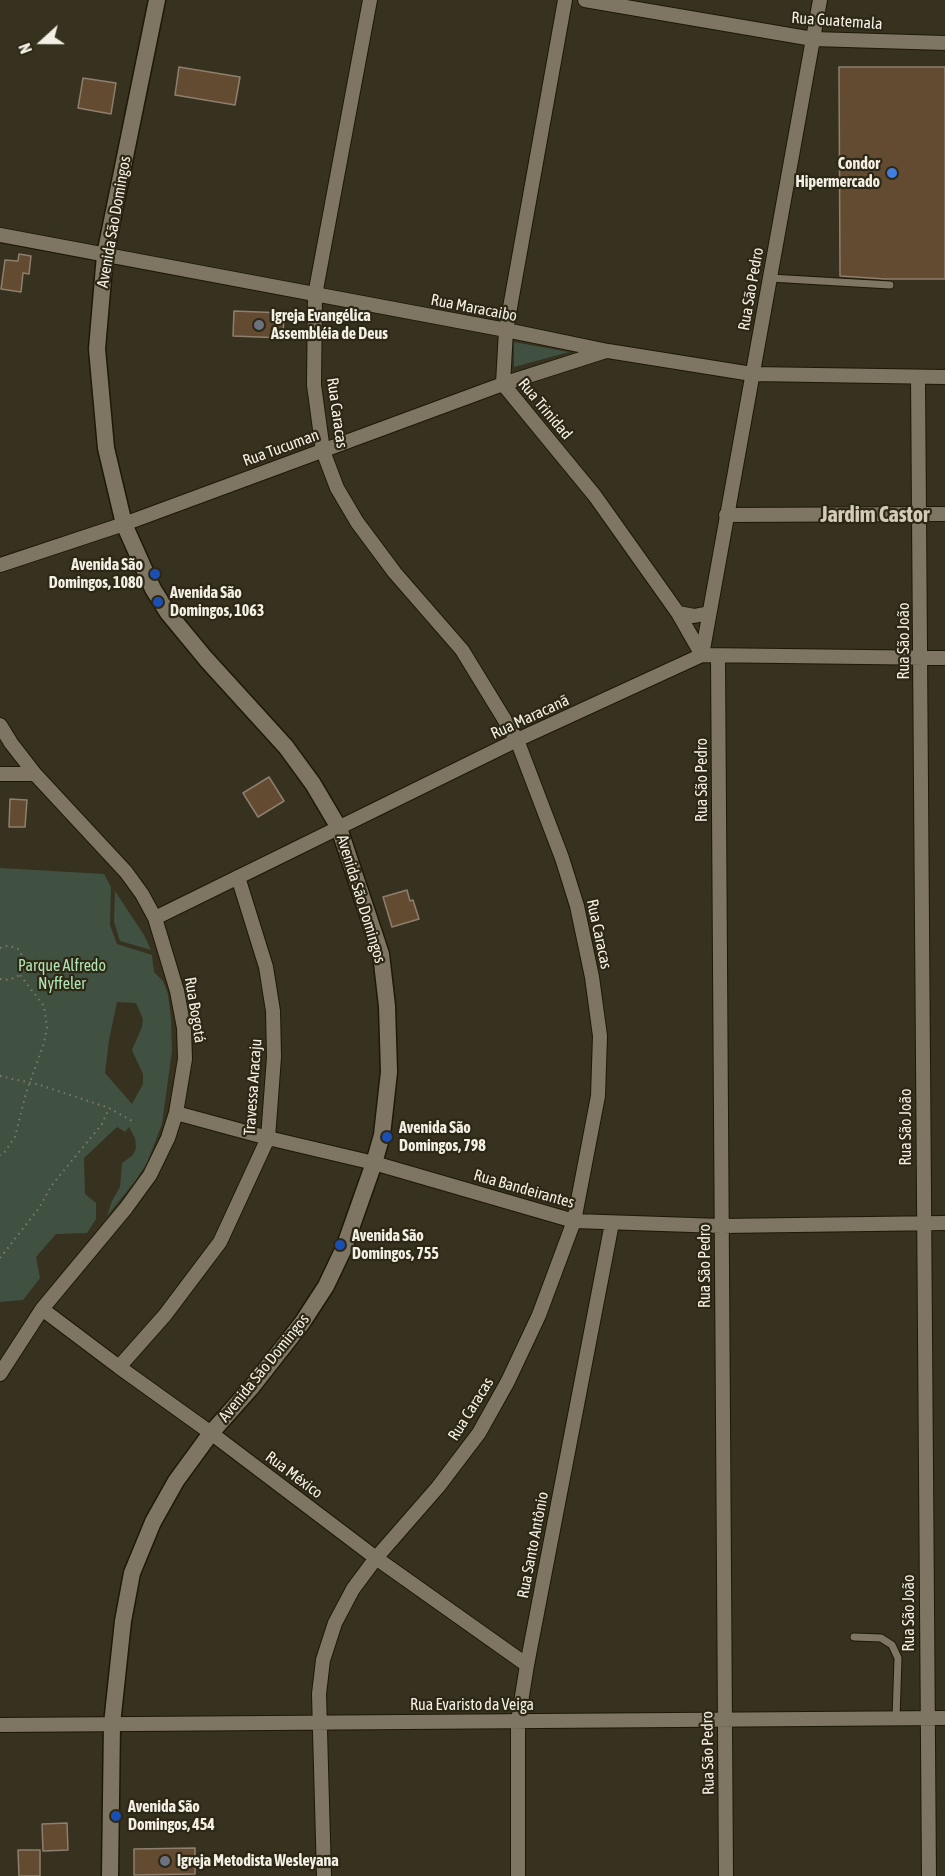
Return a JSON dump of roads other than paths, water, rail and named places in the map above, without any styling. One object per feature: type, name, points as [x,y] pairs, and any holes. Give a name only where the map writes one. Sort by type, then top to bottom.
[{"type":"street","name":"Avenida São Domingos","points":[[110,1876],[112,1724],[123,1621],[132,1574],[153,1522],[176,1481],[211,1432],[258,1379],[302,1323],[326,1286],[344,1248],[374,1164],[382,1135],[389,1072],[387,1006],[381,954],[339,828],[313,784],[286,747],[206,659],[168,613],[153,589],[124,524],[106,448],[97,349],[105,255],[157,0]]},
{"type":"street","name":"Rua Caracas","points":[[324,1876],[319,1694],[323,1659],[335,1623],[353,1590],[376,1558],[438,1487],[479,1433],[508,1381],[539,1316],[574,1221],[598,1096],[600,1036],[592,977],[577,906],[562,858],[517,740],[462,650],[395,573],[357,522],[337,488],[323,450],[314,385],[315,295],[370,0]]},
{"type":"street","name":"Rua Trinidad","points":[[565,0],[506,330],[503,384],[594,495],[678,613],[702,655]]},
{"type":"street","name":"Rua Guatemala","points":[[585,0],[813,39],[945,43]]},
{"type":"street","name":"Rua São Pedro","points":[[702,655],[820,0]]},
{"type":"street","name":"Rua Maracaibo","points":[[0,235],[608,351],[752,374],[945,377]]},
{"type":"street","name":"Rua Tucuman","points":[[0,565],[124,524],[503,384],[608,351]]},
{"type":"street","name":"Rua São João","points":[[918,377],[926,1719],[929,1876]]},
{"type":"street","points":[[726,515],[945,514]]},
{"type":"street","points":[[678,613],[694,616],[709,613]]},
{"type":"street","points":[[702,655],[718,657],[945,658]]},
{"type":"street","name":"Rua Maracanã","points":[[155,918],[517,740],[702,655]]},
{"type":"street","name":"Rua São Pedro","points":[[718,657],[726,1876]]},
{"type":"street","name":"Rua Bogotá","points":[[0,725],[35,774],[126,872],[142,894],[155,918],[174,981],[184,1028],[185,1059],[176,1113],[168,1138],[150,1175],[126,1208],[42,1309],[0,1374]]},
{"type":"street","points":[[0,774],[35,774]]},
{"type":"street","name":"Travessa Aracaju","points":[[118,1367],[165,1315],[220,1242],[267,1138],[274,1057],[273,1011],[266,967],[238,877]]},
{"type":"street","name":"Rua Bandeirantes","points":[[176,1113],[374,1164],[574,1221],[721,1226],[945,1223]]},
{"type":"street","name":"Rua Santo Antônio","points":[[518,1876],[518,1721],[612,1223]]},
{"type":"street","name":"Rua México","points":[[42,1309],[118,1367],[211,1432],[376,1558],[527,1665]]},
{"type":"street","name":"Rua Evaristo da Veiga","points":[[0,1725],[945,1718]]},
{"type":"lane","points":[[770,278],[890,285]]},
{"type":"lane","points":[[854,1637],[881,1638],[892,1645],[898,1658],[896,1719]]},
{"type":"place","name":"Condor Hipermercado","points":[[892,173]]},
{"type":"place","name":"Igreja Evangélica Assembléia de Deus","points":[[259,325]]},
{"type":"place","name":"Avenida São Domingos, 1080","points":[[155,574]]},
{"type":"place","name":"Avenida São Domingos, 1063","points":[[158,602]]},
{"type":"place","name":"Avenida São Domingos, 798","points":[[387,1137]]},
{"type":"place","name":"Avenida São Domingos, 755","points":[[340,1245]]},
{"type":"place","name":"Avenida São Domingos, 454","points":[[116,1816]]},
{"type":"place","name":"Igreja Metodista Wesleyana","points":[[165,1861]]},
{"type":"district","name":"Jardim Castor","points":[[875,515]]},
{"type":"park label","name":"Parque Alfredo Nyffeler","points":[[62,975]]}]
